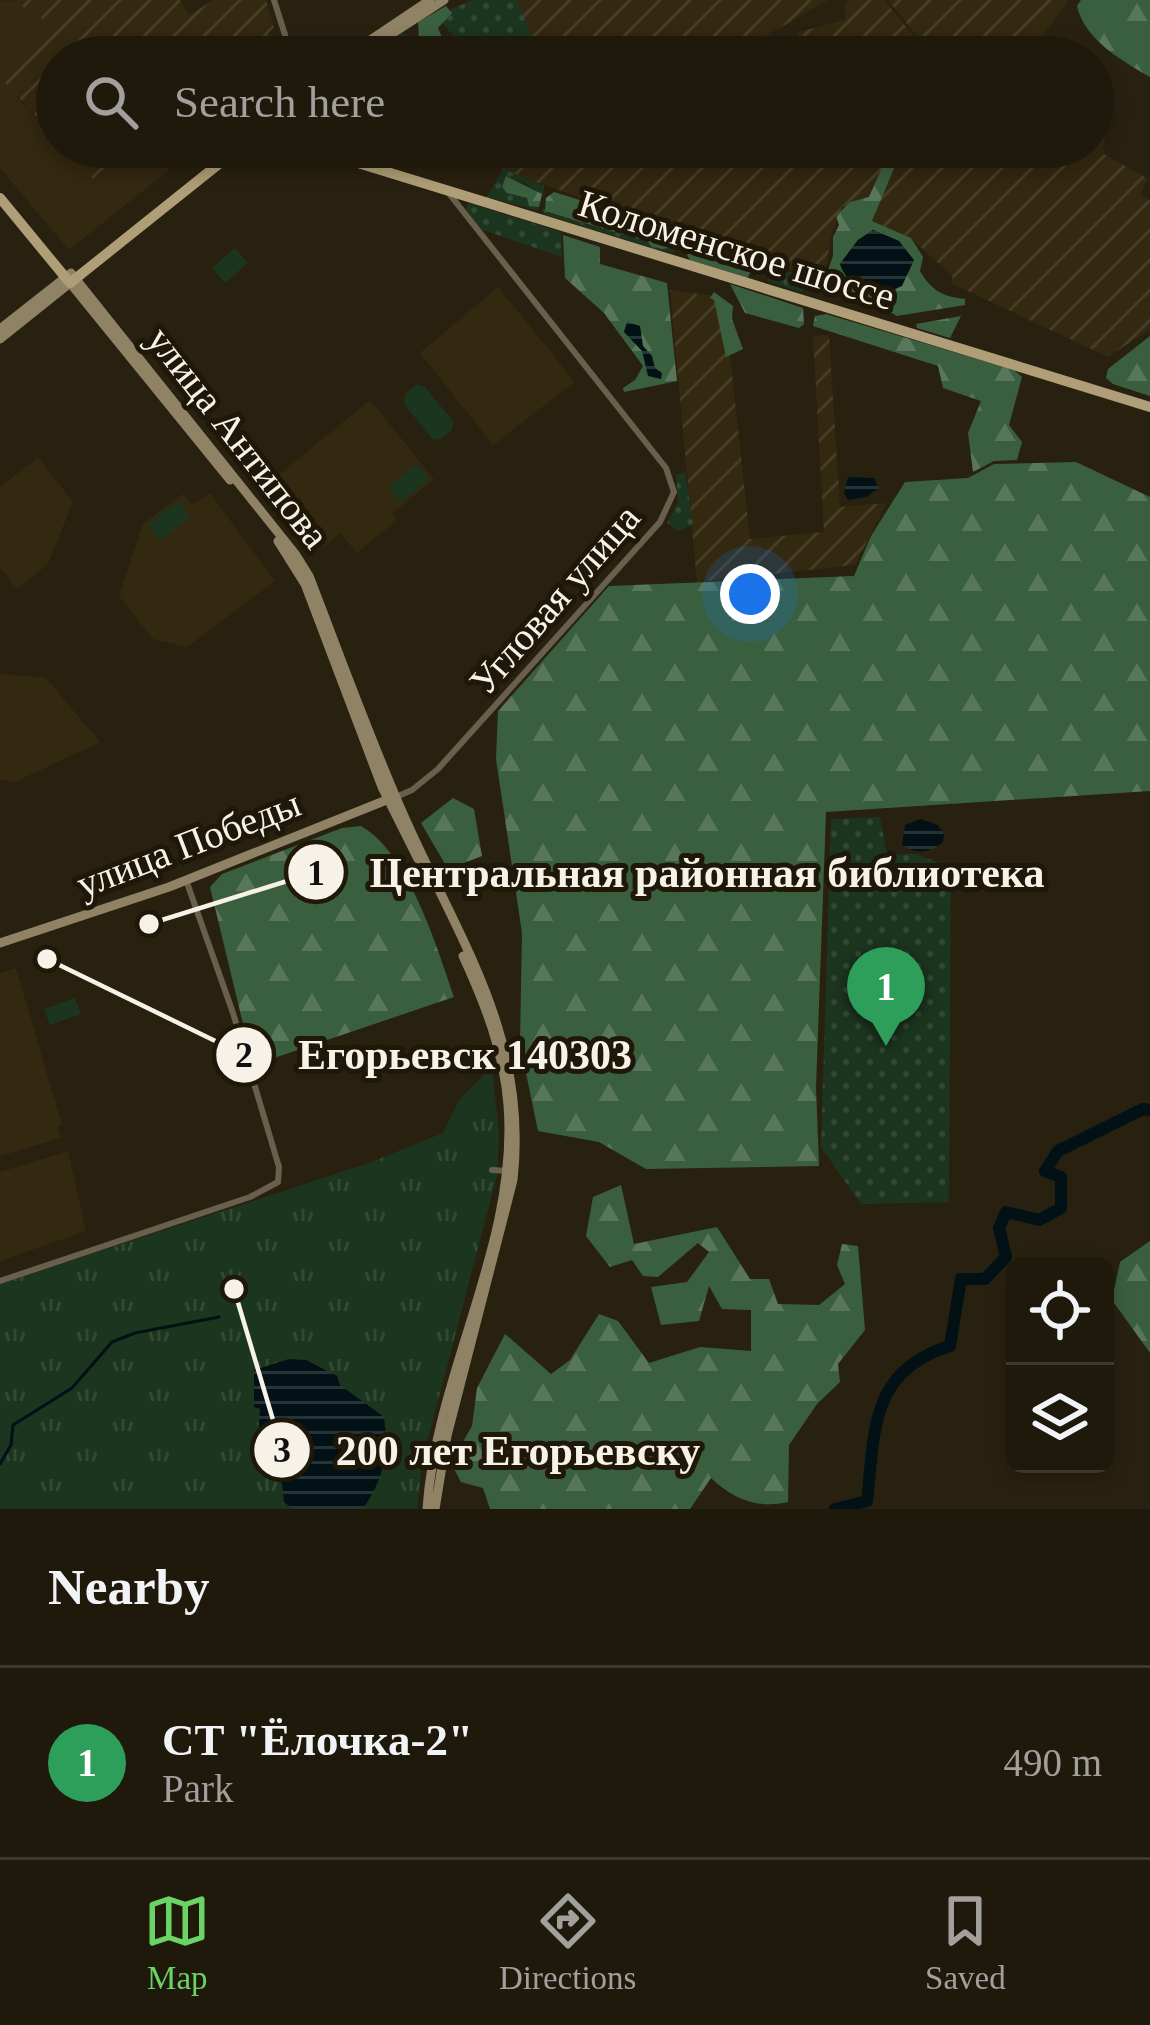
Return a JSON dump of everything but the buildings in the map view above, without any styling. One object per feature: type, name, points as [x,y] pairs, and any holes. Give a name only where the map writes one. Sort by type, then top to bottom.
[{"type":"main road","points":[[376,36],[430,0]]},
{"type":"main road","points":[[388,36],[444,0]]},
{"type":"main road","points":[[198,177],[208,168]]},
{"type":"main road","points":[[0,339],[211,168]]},
{"type":"main road","name":"Коломенское шоссе","points":[[377,168],[1150,407]]},
{"type":"main road","name":"улица Антипова","points":[[0,187],[302,563],[392,798],[494,1032],[508,1106],[507,1171],[494,1238],[436,1448],[431,1509]]},
{"type":"main road","name":"улица Антипова","points":[[0,198],[71,278]]},
{"type":"main road","points":[[0,329],[71,278]]},
{"type":"main road","name":"улица Антипова","points":[[392,798],[489,1000],[509,1062],[515,1110],[516,1153],[508,1209],[431,1509]]},
{"type":"main road","name":"улица Победы","points":[[0,943],[187,880],[392,798]]},
{"type":"street","points":[[274,0],[285,36]]},
{"type":"street","name":"Угловая улица","points":[[392,798],[438,770],[660,522],[674,492],[666,468],[445,188]]},
{"type":"street","points":[[0,1281],[260,1194],[279,1178],[233,1013],[187,880]]},
{"type":"street","points":[[491,1170],[507,1171]]},
{"type":"shaded area","points":[[0,0],[18,2],[51,24],[51,36],[36,36],[36,63],[17,97],[36,117],[36,168],[84,168],[93,178],[106,168],[169,170],[69,250],[0,168]]},
{"type":"shaded area","points":[[12,0],[180,0],[189,15],[214,0],[266,0],[274,28],[270,36],[50,36],[51,24]]},
{"type":"shaded area","points":[[517,0],[828,0],[765,36],[532,36]]},
{"type":"shaded area","points":[[884,0],[914,36],[798,36],[798,32],[845,20],[846,2]]},
{"type":"shaded area","points":[[888,0],[1069,0],[1042,36],[917,36]]},
{"type":"shaded area","points":[[36,48],[36,117],[1,78]]},
{"type":"shaded area","points":[[1114,160],[1148,179],[1140,194],[1150,201],[1150,329],[1108,357],[951,283],[953,277],[911,238],[872,221],[894,168],[1114,168]]},
{"type":"shaded area","points":[[83,168],[107,168],[93,179]]},
{"type":"shaded area","points":[[883,168],[870,199],[842,207],[831,236],[824,281],[501,170]]},
{"type":"shaded area","points":[[873,230],[899,241],[914,260],[902,286],[884,292],[866,290],[851,281],[840,264],[858,240]]},
{"type":"shaded area","points":[[498,287],[575,382],[493,445],[420,353]]},
{"type":"shaded area","points":[[670,290],[715,296],[730,356],[750,539],[824,532],[813,336],[829,335],[840,507],[887,503],[855,565],[697,582]]},
{"type":"shaded area","points":[[627,322],[640,326],[643,346],[662,373],[661,379],[648,376],[642,351],[624,332]]},
{"type":"shaded area","points":[[370,400],[434,479],[393,513],[397,520],[357,553],[340,533],[322,548],[269,483]]},
{"type":"shaded area","points":[[38,457],[73,502],[48,564],[17,589],[0,568],[0,487]]},
{"type":"shaded area","points":[[848,477],[874,478],[879,488],[866,497],[848,500],[844,493]]},
{"type":"shaded area","points":[[210,493],[275,581],[187,647],[153,639],[119,596],[143,524],[183,494],[192,505]]},
{"type":"shaded area","points":[[0,674],[46,678],[100,742],[15,782],[0,779]]},
{"type":"shaded area","points":[[920,819],[938,825],[944,834],[943,842],[934,849],[902,845],[905,825]]},
{"type":"shaded area","points":[[16,968],[62,1124],[58,1127],[61,1138],[0,1156],[0,973]]},
{"type":"shaded area","points":[[68,1151],[86,1231],[0,1261],[0,1172]]},
{"type":"shaded area","points":[[289,1359],[306,1360],[337,1376],[340,1385],[384,1417],[383,1465],[363,1509],[292,1509],[284,1502],[265,1438],[258,1437],[260,1409],[254,1407],[254,1370]]},
{"type":"green space","points":[[473,0],[517,0],[532,36],[453,36],[442,22],[451,9]]},
{"type":"green space","points":[[1081,0],[1150,0],[1150,77],[1114,54],[1114,36],[1093,36],[1077,6]]},
{"type":"green space","points":[[446,6],[452,13],[438,28],[441,36],[419,36],[418,22]]},
{"type":"green space","points":[[882,168],[894,168],[872,221],[911,238],[923,257],[920,271],[933,288],[965,299],[965,305],[897,316],[867,299],[837,292],[820,294],[833,256],[833,237],[839,225],[836,216],[850,202],[869,197]],"holes":[[[873,230],[899,241],[896,289],[862,289],[840,264],[858,240]]]},
{"type":"green space","points":[[503,169],[544,186],[543,196],[508,177],[502,184],[507,193],[527,198],[537,210],[487,197]]},
{"type":"green space","points":[[506,176],[542,194],[539,207],[507,193],[502,187]]},
{"type":"green space","points":[[554,192],[669,228],[679,234],[678,247],[662,249],[627,231],[614,232],[545,211],[546,198]]},
{"type":"green space","points":[[468,203],[561,232],[562,257],[480,229],[466,210]]},
{"type":"green space","points":[[543,209],[594,227],[645,237],[653,247],[678,249],[672,253],[659,250],[543,214]]},
{"type":"green space","points":[[563,235],[600,247],[600,264],[667,283],[677,381],[624,392],[643,366],[604,313],[565,278]]},
{"type":"green space","points":[[235,248],[248,263],[225,283],[212,268]]},
{"type":"green space","points":[[691,251],[714,257],[723,253],[741,268],[748,263],[758,268],[759,276],[750,272],[748,278],[690,260]]},
{"type":"green space","points":[[785,271],[810,276],[809,287],[801,292],[767,281],[772,274]]},
{"type":"green space","points":[[730,284],[803,308],[804,324],[799,328],[745,313]]},
{"type":"green space","points":[[714,292],[733,306],[732,319],[743,349],[726,357],[710,298]]},
{"type":"green space","points":[[826,314],[1014,370],[1022,377],[1009,425],[1022,442],[1017,460],[994,461],[973,472],[968,433],[981,401],[943,388],[938,366],[813,326],[815,316]]},
{"type":"green space","points":[[961,316],[950,338],[916,324]]},
{"type":"green space","points":[[1150,336],[1150,396],[1106,378],[1108,369]]},
{"type":"green space","points":[[416,385],[425,387],[453,421],[452,430],[440,440],[432,439],[404,404],[405,394]]},
{"type":"green space","points":[[1076,462],[1150,497],[1150,791],[826,812],[816,1087],[819,1166],[646,1169],[599,1142],[538,1131],[520,1044],[522,933],[496,759],[498,711],[609,586],[854,576],[871,536],[905,482],[968,478],[994,464]]},
{"type":"green space","points":[[417,464],[429,479],[400,502],[388,487]]},
{"type":"green space","points":[[685,472],[693,524],[678,531],[667,523],[678,503],[676,475]]},
{"type":"green space","points":[[178,502],[190,517],[160,541],[148,525]]},
{"type":"green space","points":[[453,798],[474,809],[482,856],[448,869],[421,823]]},
{"type":"green space","points":[[880,817],[887,854],[916,854],[951,868],[949,1202],[861,1204],[821,1147],[831,819]]},
{"type":"green space","points":[[361,826],[378,839],[407,878],[454,997],[253,1065],[210,887],[222,874],[342,828]]},
{"type":"green space","points":[[75,998],[81,1014],[50,1025],[44,1009]]},
{"type":"green space","points":[[492,1067],[499,1134],[497,1175],[422,1462],[417,1509],[0,1509],[0,1284],[372,1162],[443,1133],[459,1100]]},
{"type":"green space","points":[[621,1185],[634,1244],[717,1227],[750,1279],[769,1279],[778,1304],[819,1305],[845,1284],[837,1265],[842,1244],[858,1246],[865,1330],[838,1364],[840,1382],[817,1404],[789,1445],[788,1502],[746,1500],[711,1478],[690,1509],[490,1509],[483,1488],[461,1482],[451,1463],[472,1426],[477,1388],[505,1334],[551,1374],[570,1360],[599,1314],[618,1321],[649,1363],[700,1347],[751,1351],[751,1310],[722,1309],[709,1286],[699,1321],[661,1325],[651,1287],[687,1282],[709,1252],[698,1243],[658,1277],[643,1276],[632,1260],[610,1267],[586,1236],[593,1197]]},
{"type":"green space","points":[[1150,1241],[1150,1353],[1114,1303],[1120,1262]]},
{"type":"waterway","points":[[835,1509],[867,1501],[876,1427],[891,1387],[924,1357],[950,1346],[961,1279],[985,1279],[1006,1257],[999,1228],[1006,1212],[1039,1220],[1061,1208],[1061,1177],[1045,1171],[1058,1151],[1143,1109],[1150,1110]]},
{"type":"waterway","points":[[0,1464],[11,1445],[13,1425],[72,1388],[112,1342],[219,1317]]},
{"type":"place","name":"Центральная районная библиотека","points":[[149,924]]},
{"type":"place","name":"Егорьевск 140303","points":[[47,959]]},
{"type":"place","name":"СТ \"Ёлочка-2\"","points":[[886,1046]]},
{"type":"place","name":"200 лет Егорьевску","points":[[234,1289]]}]
